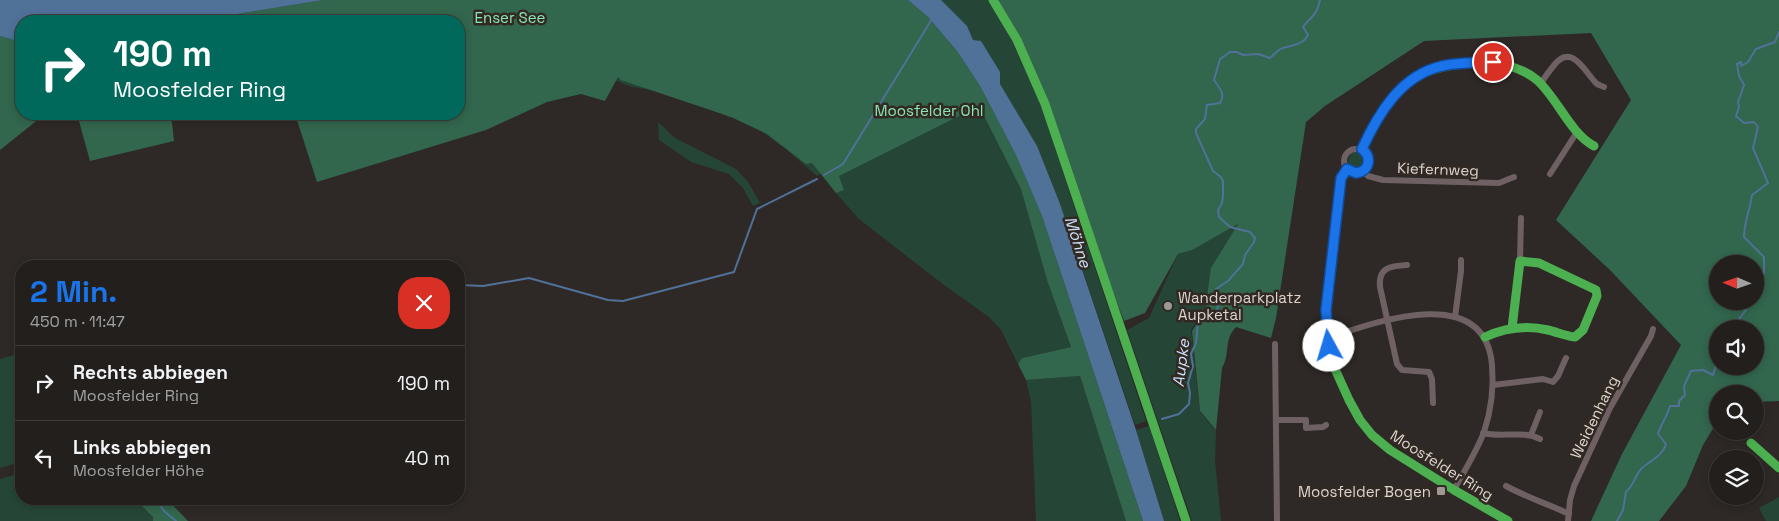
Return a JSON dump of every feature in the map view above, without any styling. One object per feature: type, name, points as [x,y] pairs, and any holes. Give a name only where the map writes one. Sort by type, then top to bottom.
[{"type":"street","points":[[993,0],[1017,40],[1045,104],[1186,521]]},
{"type":"street","points":[[1540,84],[1555,64],[1562,59],[1569,58],[1579,62],[1597,84],[1604,87]]},
{"type":"street","points":[[1347,169],[1354,173],[1363,171],[1367,166],[1369,160],[1367,154],[1362,149],[1394,96],[1412,79],[1432,69],[1454,64],[1493,62],[1520,70],[1540,84],[1585,142],[1594,146]]},
{"type":"street","points":[[1550,174],[1577,132]]},
{"type":"street","name":"Moosfelder Ring","points":[[1362,149],[1353,149],[1346,154],[1344,160],[1347,169],[1341,178],[1326,310],[1328,338],[1341,385],[1360,420],[1372,435],[1390,450],[1508,521]]},
{"type":"street","name":"Kiefernweg","points":[[1363,171],[1372,178],[1404,180],[1499,183],[1514,177]]},
{"type":"street","points":[[1512,328],[1520,260],[1521,218]]},
{"type":"street","points":[[1454,317],[1461,260]]},
{"type":"street","points":[[1485,337],[1495,332],[1512,328],[1532,327],[1546,329],[1575,337],[1583,330],[1597,296],[1596,290],[1539,263],[1520,260]]},
{"type":"street","points":[[1407,265],[1390,267],[1380,276],[1380,287],[1397,364],[1402,370],[1429,372],[1432,379],[1433,403]]},
{"type":"street","points":[[1328,338],[1379,321],[1424,314],[1454,317],[1466,322],[1485,337],[1491,359],[1493,385],[1488,418],[1474,454],[1454,490]]},
{"type":"street","name":"Weidenhang","points":[[1568,518],[1574,486],[1610,408],[1651,336],[1653,328]]},
{"type":"street","points":[[1276,344],[1277,521]]},
{"type":"street","points":[[1493,385],[1543,379],[1553,382],[1558,376],[1566,358]]},
{"type":"street","points":[[1531,434],[1540,412]]},
{"type":"street","points":[[1276,420],[1306,420],[1306,428],[1323,427],[1326,424]]},
{"type":"street","points":[[1483,433],[1490,435],[1531,434],[1540,439]]},
{"type":"street","points":[[1751,443],[1779,468]]},
{"type":"street","points":[[1506,486],[1526,497],[1533,498],[1568,518]]},
{"type":"green space","name":"Moosfelder Ohl","points":[[0,0],[989,0],[1015,44],[1039,100],[1146,421],[1135,425],[1067,224],[1048,283],[1071,347],[1022,358],[1018,364],[1001,330],[989,317],[944,285],[859,219],[836,193],[843,190],[822,173],[817,176],[787,150],[750,124],[728,117],[721,112],[656,91],[629,86],[452,10],[417,15],[15,15],[15,85],[0,60]]},
{"type":"green space","name":"Enser See","points":[[323,0],[908,0],[928,17],[957,51],[980,86],[1016,155],[1042,216],[1143,521],[1126,521],[1080,376],[1026,380],[1018,364],[1022,358],[1071,347],[1048,283],[1021,189],[979,106],[839,176],[844,190],[836,193],[812,163],[806,164],[767,134],[731,117],[621,80],[618,77],[605,101],[581,94],[547,102],[486,130],[317,182],[297,120],[465,120],[465,15],[231,15]]},
{"type":"green space","points":[[993,0],[1779,0],[1779,401],[1764,402],[1764,385],[1709,385],[1709,435],[1686,486],[1659,521],[1591,521],[1622,454],[1681,345],[1610,270],[1556,220],[1631,100],[1591,33],[1424,41],[1325,106],[1306,122],[1276,318],[1271,338],[1236,327],[1232,332],[1222,368],[1216,430],[1200,411],[1192,331],[1205,310],[1211,268],[1238,224],[1192,250],[1178,254],[1145,313],[1124,321],[1086,221],[1046,104]]},
{"type":"green space","points":[[0,36],[15,40],[15,120],[38,120],[0,150]]},
{"type":"green space","points":[[79,120],[172,120],[174,141],[90,161]]},
{"type":"green space","points":[[658,122],[675,138],[736,169],[748,182],[760,203],[753,206],[743,188],[729,174],[691,162],[659,140]]},
{"type":"green space","points":[[1359,151],[1364,157],[1363,165],[1357,169],[1351,169],[1347,164],[1350,157],[1352,153]]},
{"type":"green space","points":[[1238,224],[1212,268],[1204,310],[1191,330],[1200,412],[1216,431],[1215,461],[1221,521],[1192,521],[1127,330],[1149,318],[1178,254],[1191,250]]},
{"type":"green space","points":[[15,355],[15,464],[0,468],[0,359]]},
{"type":"green space","points":[[1080,376],[1126,521],[1036,521],[1031,402],[1026,380]]},
{"type":"green space","points":[[1149,426],[1180,521],[1164,521],[1136,430]]},
{"type":"green space","points":[[15,475],[15,505],[141,505],[153,517],[153,521],[0,521],[0,479]]},
{"type":"green space","points":[[1779,497],[1779,521],[1766,521],[1759,508]]},
{"type":"green space","points":[[141,505],[173,505],[188,521],[153,521],[153,517]]},
{"type":"water","points":[[0,0],[323,0],[231,15],[15,15],[15,40],[0,36]]},
{"type":"water","points":[[908,0],[941,0],[967,26],[973,40],[981,41],[1000,72],[1000,84],[1037,146],[1060,204],[1136,430],[1164,521],[1143,521],[1042,216],[1016,155],[980,86],[957,51],[928,17]]},
{"type":"waterway","name":"Aupke","points":[[1162,419],[1179,414],[1189,404],[1190,393],[1188,383],[1193,366],[1191,354],[1196,343],[1198,323],[1205,313],[1215,312],[1218,309],[1216,289],[1228,281],[1243,264],[1245,255],[1255,238],[1250,232],[1230,227],[1219,217],[1218,210],[1222,203],[1223,181],[1213,171],[1196,133],[1196,129],[1205,119],[1207,105],[1220,103],[1222,99],[1221,91],[1214,80],[1220,59],[1230,52],[1237,52],[1243,55],[1258,54],[1270,58],[1281,49],[1300,43],[1308,35],[1303,27],[1315,13],[1320,0]]},
{"type":"waterway","points":[[824,175],[843,164],[932,19]]},
{"type":"waterway","points":[[1762,255],[1744,237],[1752,195],[1768,183],[1753,148],[1758,127],[1754,122],[1744,123],[1736,116],[1739,107],[1738,102],[1744,85],[1739,76],[1737,64],[1741,62],[1741,66],[1748,62],[1756,49],[1775,42],[1779,32]]},
{"type":"waterway","points":[[465,285],[483,286],[529,278],[608,300],[623,301],[734,272],[757,209],[817,179]]},
{"type":"waterway","points":[[1738,320],[1746,310]]},
{"type":"waterway","points":[[1617,521],[1623,510],[1626,492],[1641,469],[1659,455],[1666,444],[1658,434],[1670,406],[1679,406],[1679,401],[1685,395],[1684,386],[1691,371],[1703,370],[1709,373]]},
{"type":"waterway","points":[[160,505],[176,521]]},
{"type":"traffic: fast","points":[[993,0],[1017,40],[1045,104],[1186,521]]},
{"type":"traffic: fast","points":[[1362,149],[1382,112],[1404,86],[1418,76],[1433,70],[1452,65],[1475,63],[1500,64],[1516,68],[1530,75],[1551,96],[1578,133],[1594,146]]},
{"type":"traffic: fast","points":[[1347,169],[1341,178],[1330,269],[1326,325],[1335,369],[1349,400],[1360,420],[1372,435],[1390,450],[1508,521]]},
{"type":"traffic: fast","points":[[1485,337],[1500,331],[1524,328],[1540,328],[1575,337],[1583,330],[1597,296],[1596,290],[1539,263],[1520,261],[1512,328]]},
{"type":"traffic: fast","points":[[1751,443],[1779,468]]},
{"type":"place","name":"Wanderparkplatz Aupketal","points":[[1168,306]]},
{"type":"place","name":"Moosfelder Bogen","points":[[1441,491]]},
{"type":"route","points":[[1329,346],[1326,310],[1341,178],[1347,169],[1356,173],[1365,169],[1369,160],[1367,154],[1362,149],[1365,142],[1387,105],[1402,87],[1412,79],[1420,73],[1442,66],[1493,62]]},
{"type":"water label","name":"Möhne","points":[[1078,242]]}]
